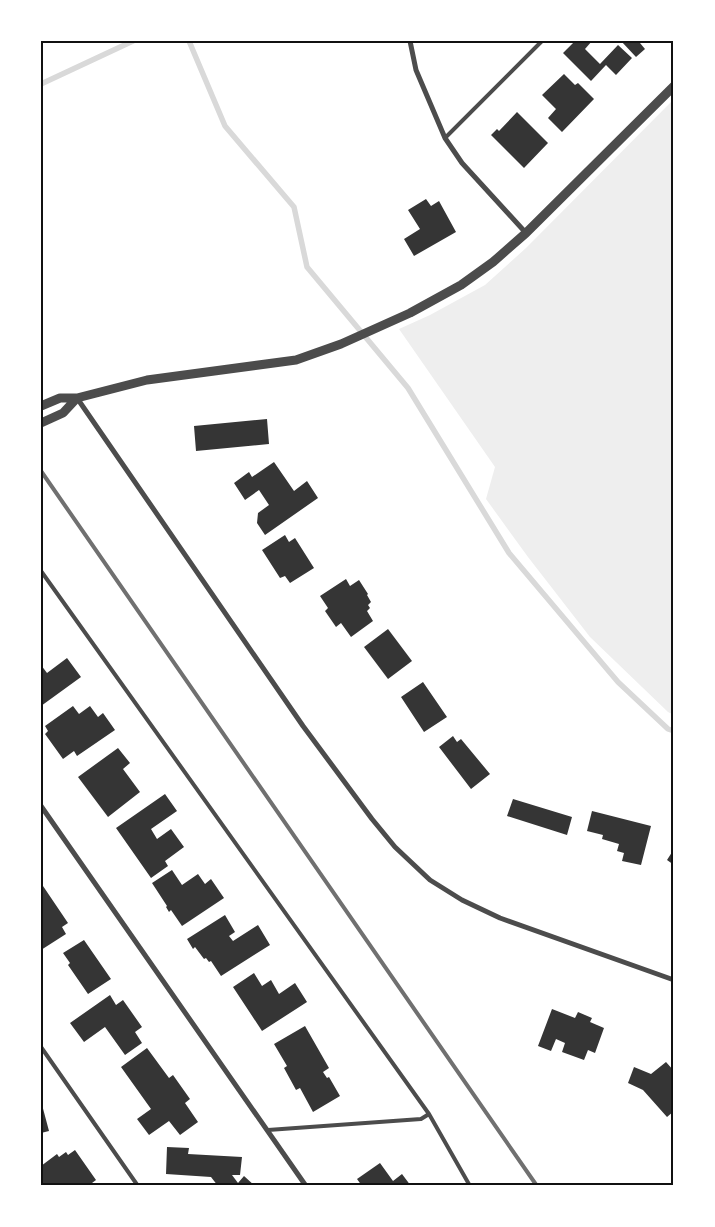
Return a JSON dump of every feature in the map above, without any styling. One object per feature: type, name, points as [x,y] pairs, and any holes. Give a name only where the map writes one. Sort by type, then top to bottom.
[{"type":"street","points":[[410,41],[416,70],[445,138],[462,163],[526,233]]},
{"type":"street","points":[[41,406],[60,398],[77,398],[147,380],[296,360],[340,344],[410,313],[461,285],[493,262],[526,233],[674,86]]},
{"type":"street","points":[[41,423],[63,413],[77,398]]},
{"type":"street","points":[[77,398],[303,726],[395,847],[430,880],[462,900],[500,918],[674,980]]},
{"type":"street","points":[[41,806],[306,1186]]},
{"type":"lane","points":[[445,138],[542,41]]},
{"type":"lane","points":[[41,570],[429,1114],[470,1186]]},
{"type":"lane","points":[[41,1047],[138,1186]]},
{"type":"lane","points":[[268,1130],[421,1118],[429,1114]]},
{"type":"shaded area","points":[[674,99],[674,715],[668,712],[590,637],[486,499],[495,467],[399,329],[430,315],[485,285],[526,248]]},
{"type":"building","points":[[575,41],[592,41],[585,49],[600,64],[618,45],[632,58],[616,75],[606,65],[591,81],[563,53]]},
{"type":"building","points":[[621,41],[642,41],[640,43],[645,49],[636,57]]},
{"type":"building","points":[[564,74],[575,85],[578,83],[594,99],[562,132],[548,118],[556,109],[542,95]]},
{"type":"building","points":[[517,112],[548,143],[524,168],[491,135],[497,129],[499,131]]},
{"type":"building","points":[[426,199],[431,206],[439,201],[456,232],[414,256],[404,239],[420,229],[408,210]]},
{"type":"building","points":[[267,419],[269,444],[196,451],[194,426]]},
{"type":"building","points":[[274,462],[294,491],[307,481],[318,498],[265,535],[257,523],[258,513],[269,505],[259,490],[245,500],[234,483],[249,472],[252,477]]},
{"type":"building","points":[[285,535],[289,542],[295,538],[314,568],[290,583],[285,576],[280,578],[262,550]]},
{"type":"building","points":[[346,579],[350,586],[359,580],[368,594],[371,602],[368,605],[370,608],[367,611],[373,621],[351,637],[341,623],[336,627],[325,611],[328,608],[320,596]]},
{"type":"building","points":[[388,629],[412,661],[388,679],[364,647]]},
{"type":"building","points":[[67,658],[81,677],[41,706],[41,665],[47,673]]},
{"type":"building","points":[[423,682],[447,717],[424,732],[401,697]]},
{"type":"building","points":[[73,706],[79,714],[90,706],[98,717],[103,713],[115,730],[77,756],[74,751],[63,759],[45,734],[48,731],[45,726]]},
{"type":"building","points":[[453,736],[457,742],[461,739],[490,774],[471,789],[439,747]]},
{"type":"building","points":[[118,748],[130,763],[123,769],[140,792],[108,817],[78,777]]},
{"type":"building","points":[[165,794],[177,811],[151,829],[157,839],[171,829],[184,847],[165,861],[168,866],[151,878],[116,828]]},
{"type":"building","points":[[513,799],[572,817],[567,835],[507,816]]},
{"type":"building","points":[[592,811],[651,826],[641,865],[622,861],[624,853],[617,851],[619,844],[602,839],[603,835],[587,831]]},
{"type":"building","points":[[674,849],[674,865],[667,860]]},
{"type":"building","points":[[172,870],[182,885],[198,874],[205,884],[211,879],[224,898],[182,926],[171,910],[169,912],[152,883]]},
{"type":"building","points":[[43,886],[68,923],[62,927],[66,934],[41,950],[41,888]]},
{"type":"building","points":[[225,915],[235,932],[229,936],[233,941],[258,925],[270,945],[221,976],[211,961],[209,962],[206,958],[204,959],[195,947],[193,949],[187,939]]},
{"type":"building","points":[[84,940],[111,979],[88,994],[68,965],[70,963],[63,953]]},
{"type":"building","points":[[254,973],[262,986],[271,980],[279,994],[295,983],[307,1002],[262,1031],[233,987]]},
{"type":"building","points":[[110,995],[116,1005],[123,1000],[142,1027],[135,1032],[142,1043],[125,1055],[105,1027],[84,1042],[70,1023]]},
{"type":"building","points":[[552,1009],[575,1018],[578,1012],[592,1018],[590,1022],[604,1028],[595,1053],[588,1050],[584,1060],[562,1052],[565,1043],[556,1039],[551,1051],[538,1046]]},
{"type":"building","points":[[305,1026],[329,1068],[323,1072],[327,1078],[329,1077],[340,1096],[313,1112],[300,1088],[296,1090],[284,1068],[287,1066],[274,1044]]},
{"type":"building","points":[[147,1048],[169,1078],[173,1075],[190,1099],[185,1103],[198,1122],[180,1135],[169,1121],[149,1135],[137,1119],[151,1109],[121,1067]]},
{"type":"building","points":[[666,1062],[674,1071],[674,1111],[667,1117],[643,1090],[628,1083],[634,1067],[651,1074]]},
{"type":"building","points":[[41,1101],[49,1131],[41,1133]]},
{"type":"building","points":[[167,1147],[189,1148],[188,1154],[242,1157],[240,1175],[232,1175],[238,1183],[244,1176],[255,1186],[218,1186],[211,1177],[166,1174]]},
{"type":"building","points":[[75,1150],[96,1180],[88,1186],[41,1186],[41,1166],[57,1154],[59,1157],[66,1152],[68,1155]]},
{"type":"building","points":[[380,1163],[393,1181],[402,1174],[411,1186],[362,1186],[357,1179]]},
{"type":"waterway","points":[[41,84],[133,41]]},
{"type":"waterway","points":[[189,41],[225,126],[294,207],[307,267],[408,388],[509,553],[618,682],[668,729],[674,731]]},
{"type":"railway","points":[[41,471],[537,1186]]}]
